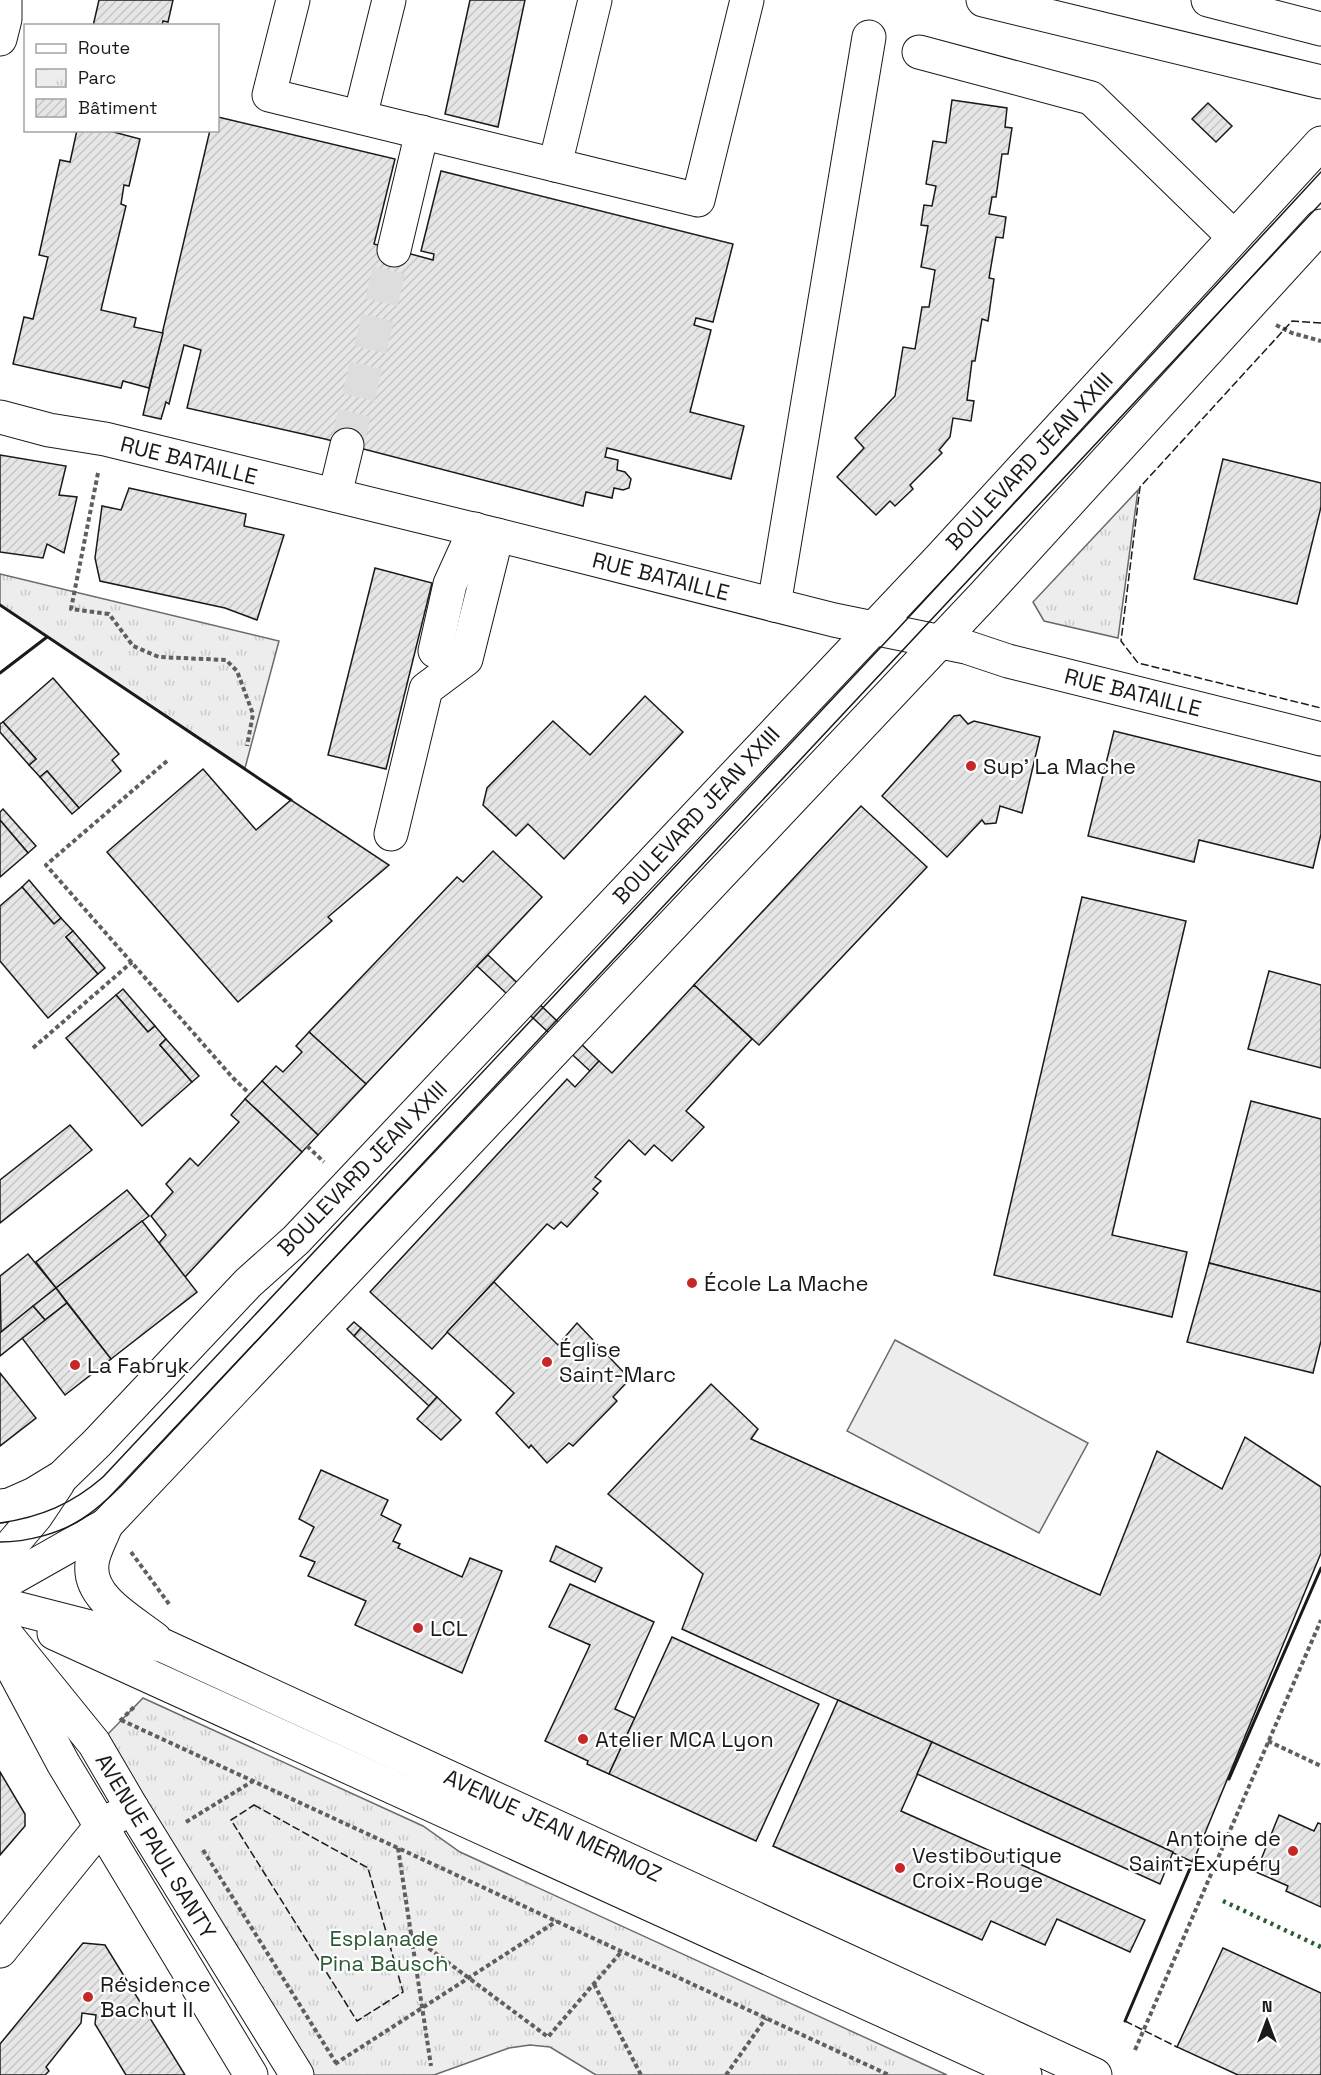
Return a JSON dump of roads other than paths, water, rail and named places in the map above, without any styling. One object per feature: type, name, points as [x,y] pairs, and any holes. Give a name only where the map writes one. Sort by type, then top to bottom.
[{"type":"main road","points":[[0,39],[5,0]]},
{"type":"main road","points":[[293,0],[269,95],[698,200],[747,0]]},
{"type":"main road","points":[[360,117],[389,0]]},
{"type":"main road","points":[[555,165],[595,0]]},
{"type":"main road","points":[[983,0],[1321,82]]},
{"type":"main road","points":[[1208,0],[1321,29]]},
{"type":"main road","points":[[774,605],[869,37]]},
{"type":"main road","points":[[919,52],[1091,98],[1234,237]]},
{"type":"main road","points":[[394,249],[422,132]]},
{"type":"main road","name":"BOULEVARD JEAN XXIII","points":[[0,1563],[62,1477],[248,1283],[296,1240],[874,628],[1321,143]]},
{"type":"main road","points":[[0,1585],[106,1525],[939,643],[1319,231]]},
{"type":"main road","name":"RUE BATAILLE","points":[[0,417],[49,430],[105,439],[774,605],[966,648],[1008,661],[1321,739]]},
{"type":"main road","points":[[335,495],[347,445]]},
{"type":"main road","points":[[435,651],[450,584],[486,532]]},
{"type":"main road","points":[[391,834],[426,689],[466,659],[486,532]]},
{"type":"main road","name":"BOULEVARD JEAN XXIII","points":[[0,1506],[9,1505],[34,1494],[62,1477]]},
{"type":"main road","points":[[106,1525],[92,1562],[92,1581],[102,1597],[164,1646]]},
{"type":"main road","name":"AVENUE JEAN MERMOZ","points":[[0,1604],[164,1646],[1095,2075]]},
{"type":"main road","name":"AVENUE JEAN MERMOZ","points":[[0,1609],[1025,2075]]},
{"type":"main road","name":"AVENUE PAUL SANTY","points":[[0,1627],[84,1730],[297,2075]]},
{"type":"main road","name":"AVENUE PAUL SANTY","points":[[0,1644],[59,1755],[251,2075]]},
{"type":"main road","points":[[0,1951],[102,1825],[132,1808]]},
{"type":"tunnel","points":[[347,445],[394,250]]},
{"type":"tram line","points":[[0,1523],[29,1517],[55,1508],[80,1495],[103,1477],[895,632],[1321,172]]},
{"type":"tram line","points":[[0,1542],[31,1539],[63,1529],[92,1512],[121,1486],[1321,203]]},
{"type":"place","name":"Sup' La Mache","points":[[971,766]]},
{"type":"place","name":"École La Mache","points":[[692,1283]]},
{"type":"place","name":"Église Saint-Marc","points":[[547,1362]]},
{"type":"place","name":"La Fabryk","points":[[75,1365]]},
{"type":"place","name":"LCL","points":[[418,1628]]},
{"type":"place","name":"Atelier MCA Lyon","points":[[583,1739]]},
{"type":"place","name":"Antoine de Saint-Exupéry","points":[[1293,1851]]},
{"type":"place","name":"Vestiboutique Croix-Rouge","points":[[900,1868]]},
{"type":"place","name":"Résidence Bachut II","points":[[88,1997]]},
{"type":"park label","name":"Esplanade Pina Bausch","points":[[384,1950]]}]
